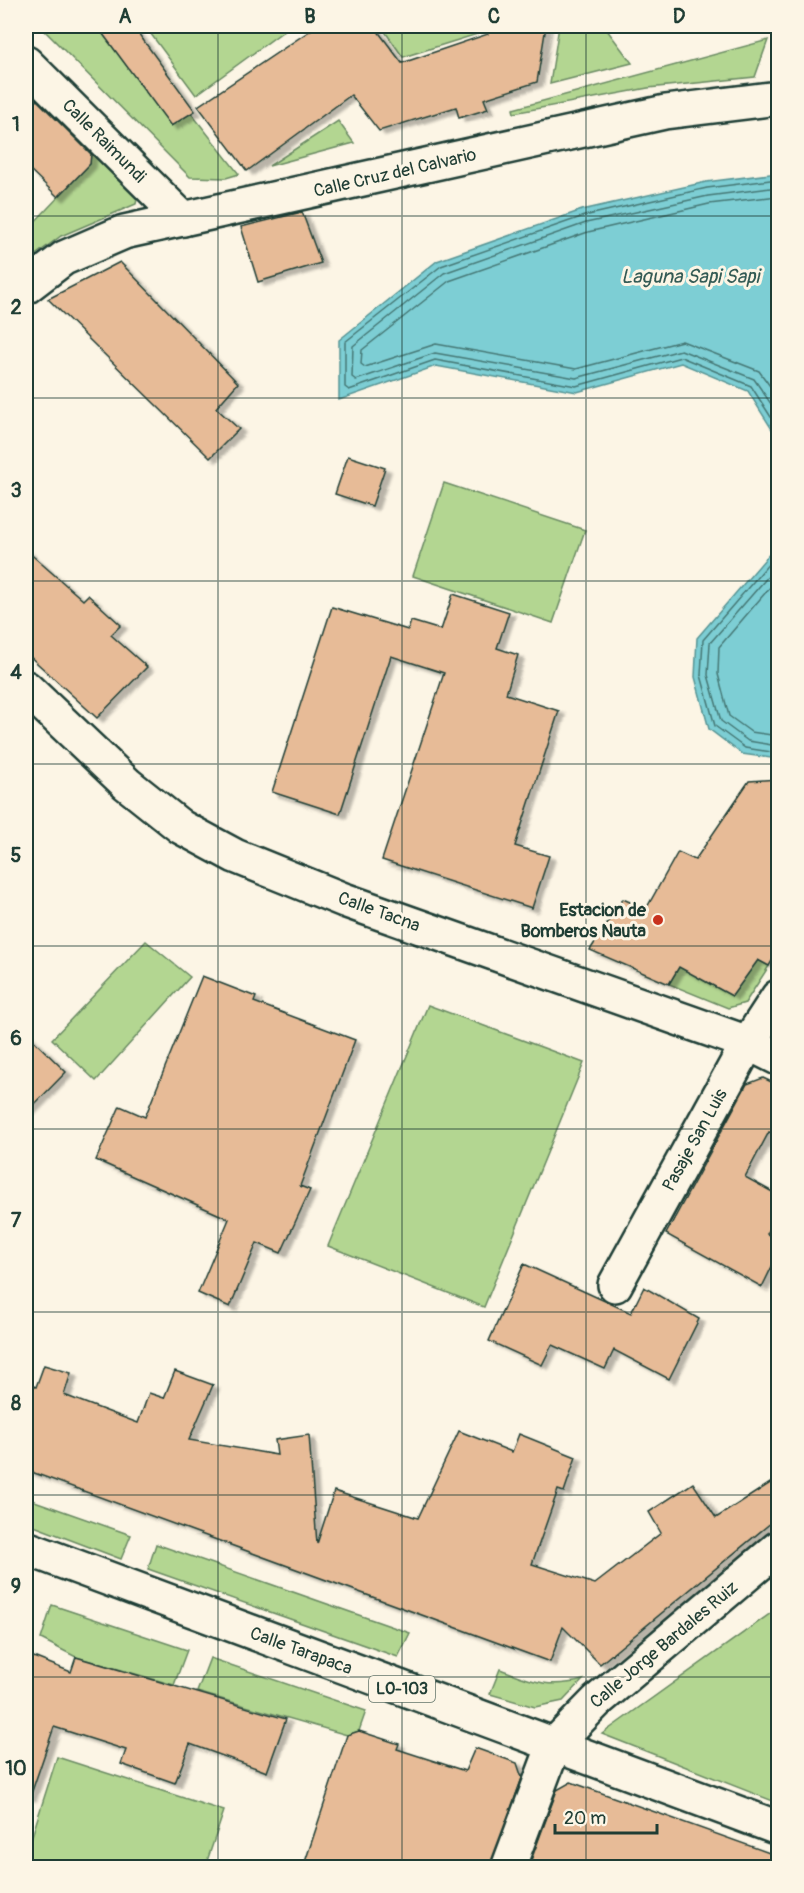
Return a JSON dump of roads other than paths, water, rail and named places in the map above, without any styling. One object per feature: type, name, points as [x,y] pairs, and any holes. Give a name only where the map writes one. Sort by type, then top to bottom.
[{"type":"street","name":"Calle Raimundi","points":[[26,63],[183,219]]},
{"type":"street","name":"Calle Cruz del Calvario","points":[[26,287],[64,258],[124,232],[665,112],[778,97]]},
{"type":"street","name":"Calle Tacna","points":[[26,688],[127,784],[181,827],[236,856],[356,904],[748,1043],[778,1058]]},
{"type":"street","name":"Pasaje San Luis","points":[[615,1285],[748,1043],[778,997]]},
{"type":"street","name":"Calle Tarapaca","points":[[26,1548],[778,1828]]},
{"type":"street","name":"Calle Jorge Bardales Ruiz","points":[[554,1745],[597,1701],[778,1548]]},
{"type":"street","points":[[508,1868],[554,1745]]},
{"type":"water","name":"Laguna Sapi Sapi","points":[[778,173],[778,439],[748,391],[681,363],[577,392],[436,366],[339,400],[339,340],[437,261],[582,210],[706,182]]},
{"type":"water","points":[[778,544],[778,759],[742,754],[709,729],[695,677],[697,638]]},
{"type":"place","name":"Estacion de Bomberos Nauta","points":[[658,920]]}]
